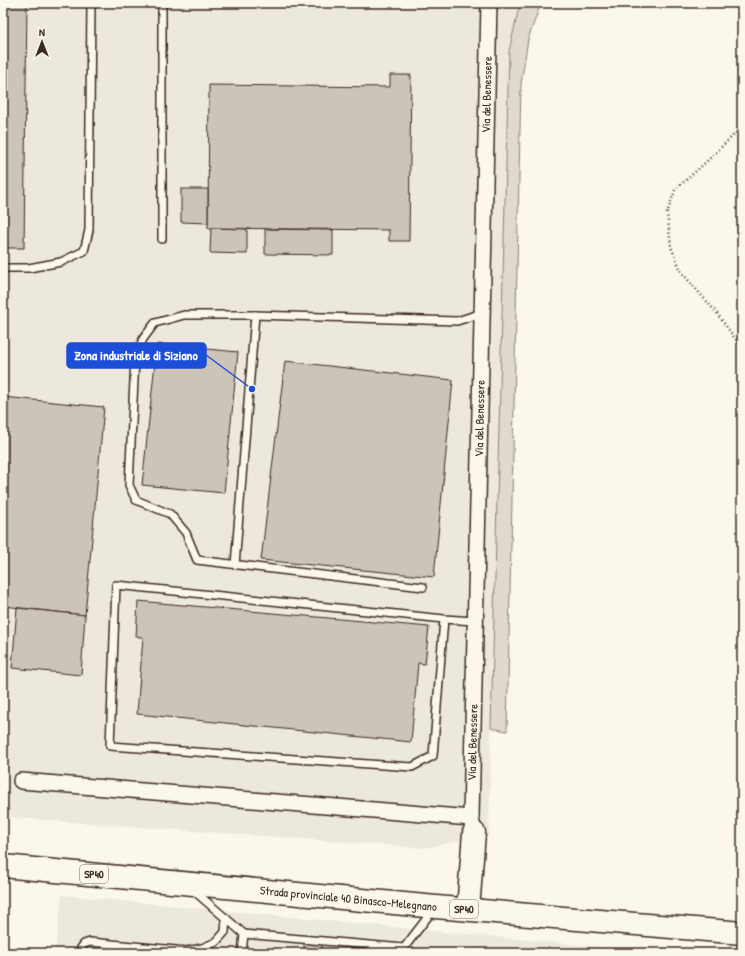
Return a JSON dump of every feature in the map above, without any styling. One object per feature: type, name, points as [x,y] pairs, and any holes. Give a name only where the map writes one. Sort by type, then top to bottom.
[{"type":"main road","points":[[468,909],[472,825]]},
{"type":"main road","name":"Strada provinciale 40 Binasco-Melegnano","points":[[3,866],[436,907],[742,933]]},
{"type":"street","name":"Via del Benessere","points":[[472,825],[488,3]]},
{"type":"street","points":[[21,781],[472,825]]},
{"type":"lane","points":[[3,268],[29,268],[61,262],[84,251],[89,230],[91,3]]},
{"type":"lane","points":[[162,3],[162,239]]},
{"type":"lane","points":[[423,587],[197,560],[186,533],[170,514],[136,500],[129,485],[135,359],[143,339],[155,323],[184,315],[457,321],[482,313]]},
{"type":"lane","points":[[236,565],[255,316]]},
{"type":"lane","points":[[444,618],[433,756],[412,767],[110,746],[116,585],[475,621]]},
{"type":"lane","points":[[186,883],[244,934],[404,950],[436,907]]},
{"type":"lane","points":[[81,953],[81,948],[84,944],[90,942],[187,952],[216,942],[225,932],[226,918]]},
{"type":"lane","points":[[242,953],[244,934]]},
{"type":"path","points":[[742,126],[706,162],[674,190],[667,213],[671,247],[682,274],[716,312],[742,348]]},
{"type":"shaded area","points":[[3,3],[520,3],[509,51],[489,835],[424,848],[3,817]]},
{"type":"shaded area","points":[[520,3],[541,3],[528,39],[521,84],[507,731],[491,728],[509,51]]},
{"type":"shaded area","points":[[62,895],[581,945],[648,953],[55,953]]},
{"type":"building","points":[[3,3],[27,3],[24,248],[3,248]]},
{"type":"building","points":[[390,75],[411,75],[409,241],[389,241],[389,230],[208,228],[209,85],[390,87]]},
{"type":"building","points":[[181,189],[208,189],[208,223],[181,222]]},
{"type":"building","points":[[211,228],[247,229],[247,254],[210,253]]},
{"type":"building","points":[[265,229],[333,230],[333,255],[265,254]]},
{"type":"building","points":[[157,344],[238,352],[224,493],[142,485]]},
{"type":"building","points":[[285,361],[453,380],[434,577],[261,560]]},
{"type":"building","points":[[3,397],[104,407],[85,615],[3,606]]},
{"type":"building","points":[[138,601],[429,627],[425,664],[418,663],[411,742],[137,714],[143,637],[136,637]]},
{"type":"building","points":[[17,608],[85,615],[81,675],[12,668]]},
{"type":"building","points":[[304,941],[322,943],[322,953],[304,953]]},
{"type":"place","name":"Zona industriale di Siziano","points":[[252,389]]}]
